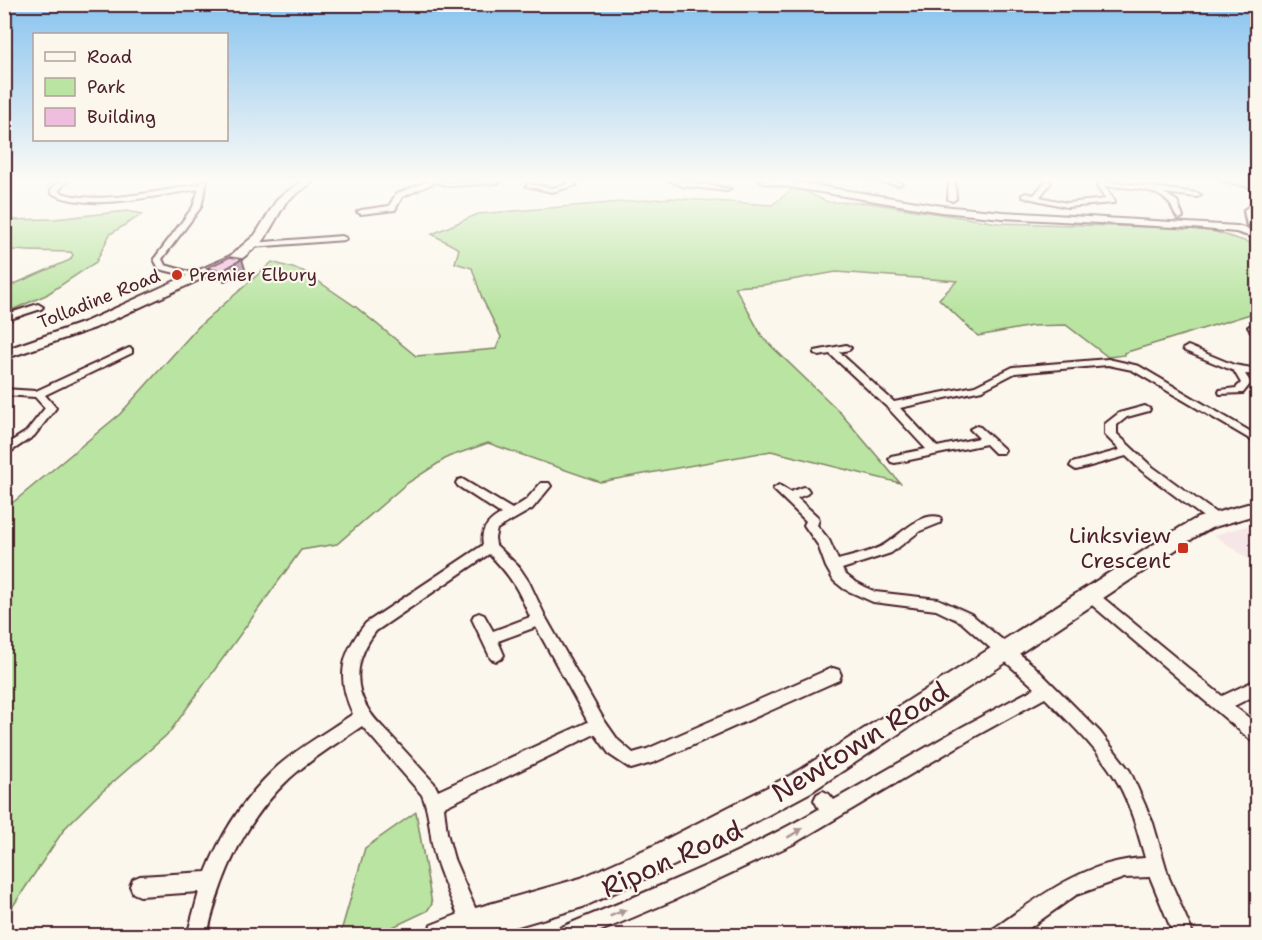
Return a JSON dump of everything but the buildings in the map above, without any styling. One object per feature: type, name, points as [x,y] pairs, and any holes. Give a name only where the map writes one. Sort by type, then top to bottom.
[{"type":"main road","name":"Tolladine Road","points":[[4,356],[90,325],[234,259],[252,245],[269,224]]},
{"type":"main road","points":[[1151,224],[1237,229],[1257,236]]},
{"type":"main road","points":[[1237,229],[1238,224],[1254,224]]},
{"type":"main road","name":"Newtown Road","points":[[461,930],[583,892],[665,855],[802,783],[1188,532],[1215,519],[1257,507]]},
{"type":"street","points":[[185,224],[158,260],[162,267],[197,277]]},
{"type":"street","points":[[252,245],[342,238]]},
{"type":"street","points":[[4,318],[38,307]]},
{"type":"street","points":[[819,353],[846,348]]},
{"type":"street","points":[[1188,348],[1220,365],[1257,372]]},
{"type":"street","points":[[4,392],[39,394],[129,351]]},
{"type":"street","points":[[832,351],[892,406],[933,450]]},
{"type":"street","points":[[892,406],[978,388],[1013,370],[1116,362],[1135,368],[1257,441]]},
{"type":"street","points":[[1224,392],[1239,391],[1246,383],[1238,370]]},
{"type":"street","points":[[4,452],[30,435],[51,408],[39,394]]},
{"type":"street","points":[[1145,409],[1123,416],[1111,424],[1111,435],[1128,452],[1215,519]]},
{"type":"street","points":[[976,429],[999,450]]},
{"type":"street","points":[[895,459],[988,440]]},
{"type":"street","points":[[1076,466],[1128,452]]},
{"type":"street","points":[[462,483],[510,514]]},
{"type":"street","points":[[544,486],[522,509],[510,514],[490,529],[488,536],[490,547],[514,571],[524,586],[539,620],[608,743],[618,753],[632,761],[649,756],[833,675]]},
{"type":"street","points":[[803,491],[783,493],[813,520],[810,525],[824,543],[839,577],[860,592],[873,597],[938,605],[966,618],[1007,651],[1094,737],[1124,777],[1144,823],[1156,867],[1184,936]]},
{"type":"street","points":[[833,567],[886,550],[915,528],[935,520]]},
{"type":"street","points":[[461,930],[438,832],[434,802],[428,789],[363,716],[357,706],[350,681],[353,651],[360,639],[397,608],[490,547]]},
{"type":"street","points":[[1091,596],[1257,736]]},
{"type":"street","points":[[479,619],[496,655]]},
{"type":"street","points":[[489,638],[539,620]]},
{"type":"street","points":[[1220,705],[1257,686]]},
{"type":"street","name":"Ripon Road","points":[[564,936],[786,838],[824,810],[1046,690]]},
{"type":"street","points":[[197,936],[206,892],[238,825],[267,789],[290,767],[363,716]]},
{"type":"street","points":[[434,802],[598,725]]},
{"type":"street","points":[[1000,936],[1070,888],[1124,868],[1156,867]]},
{"type":"street","points":[[141,886],[212,880]]},
{"type":"shaded area","points":[[1257,523],[1257,565],[1214,535]]},
{"type":"green space","points":[[5,224],[127,224],[110,234],[96,262],[46,295],[5,313],[5,288],[70,260],[73,255],[71,252],[5,249]]},
{"type":"green space","points":[[455,224],[1030,224],[1185,228],[1216,232],[1257,245],[1257,312],[1124,353],[1125,355],[1108,357],[1066,325],[1032,326],[978,336],[939,299],[957,281],[836,272],[763,285],[735,287],[763,338],[838,410],[900,483],[771,451],[600,482],[488,443],[448,457],[406,484],[337,544],[301,550],[169,733],[96,797],[65,828],[5,918],[5,509],[120,414],[198,327],[272,262],[303,271],[356,307],[416,356],[496,349],[501,337],[482,298],[472,268],[455,263],[459,249],[432,234]]},
{"type":"green space","points":[[416,812],[432,904],[427,911],[376,935],[340,935],[365,848]]},
{"type":"place","name":"Premier Elbury","points":[[177,275]]},
{"type":"place","name":"Linksview Crescent","points":[[1183,548]]}]
